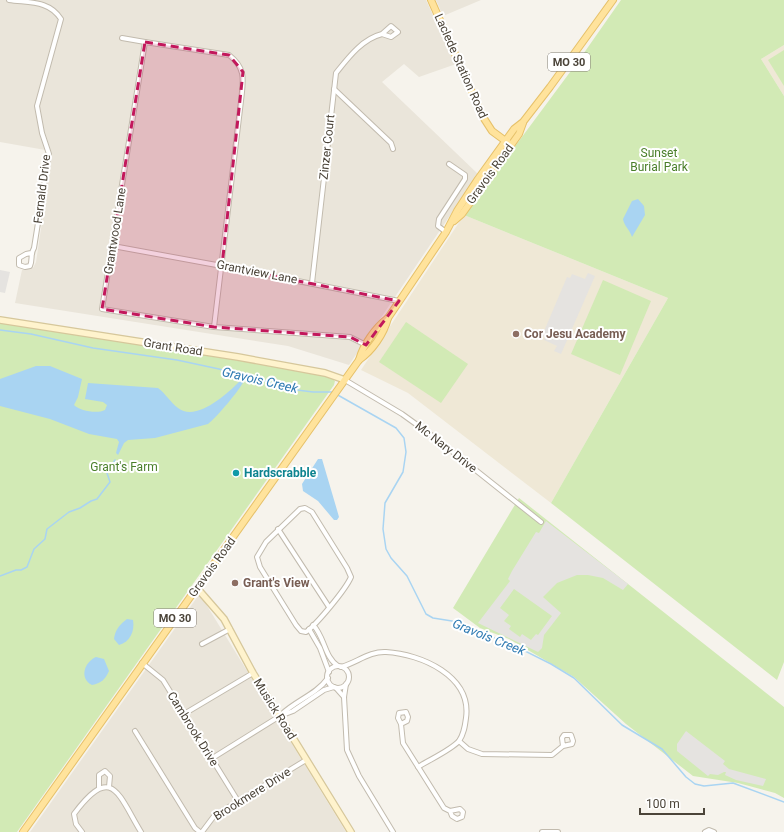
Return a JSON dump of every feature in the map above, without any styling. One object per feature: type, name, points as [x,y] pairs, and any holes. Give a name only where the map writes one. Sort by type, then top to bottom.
[{"type":"main road","name":"Laclede Station Road","points":[[431,0],[483,117],[495,134],[511,146]]},
{"type":"main road","name":"Gravois Road","points":[[23,832],[142,663],[339,389],[359,360],[366,345],[381,324],[388,318],[446,232],[460,206],[499,150],[514,130],[523,122],[613,0]]},
{"type":"main road","name":"Gravois Road","points":[[452,222],[462,214],[511,146],[519,134],[523,122]]},
{"type":"main road","points":[[495,134],[499,150]]},
{"type":"main road","name":"Gravois Road","points":[[359,360],[367,354],[386,327],[388,318]]},
{"type":"street","name":"Fernald Drive","points":[[8,0],[41,4],[55,10],[61,19],[37,106],[42,133],[49,154],[34,248],[31,254]]},
{"type":"street","name":"Zinzer Court","points":[[312,283],[336,73],[347,59],[369,40],[382,34]]},
{"type":"street","points":[[122,38],[229,55],[236,60],[243,72],[241,101],[214,327]]},
{"type":"street","name":"Grantwood Lane","points":[[145,42],[102,309],[214,327],[350,337],[366,345]]},
{"type":"street","points":[[334,89],[391,143],[394,149]]},
{"type":"street","points":[[446,232],[438,226],[439,219],[465,179],[465,175],[449,164]]},
{"type":"street","name":"Grantview Lane","points":[[113,246],[312,283],[399,301]]},
{"type":"street","name":"Grant Road","points":[[0,320],[238,357],[325,373],[345,380]]},
{"type":"street","name":"Mc Nary Drive","points":[[345,380],[402,414],[541,522]]},
{"type":"street","points":[[309,508],[312,512],[347,568],[350,577],[349,583],[329,607],[310,629],[306,632],[301,630],[296,625],[256,557],[266,542],[300,509],[309,508]]},
{"type":"street","points":[[278,529],[329,607]]},
{"type":"street","name":"Musick Road","points":[[196,588],[217,610],[230,629],[254,673],[351,832]]},
{"type":"street","points":[[313,625],[318,631],[332,661],[346,670],[349,674]]},
{"type":"street","points":[[202,644],[230,629]]},
{"type":"street","points":[[280,716],[290,706],[321,686],[328,678],[329,672],[320,648],[310,629]]},
{"type":"street","points":[[329,672],[332,668],[353,663],[367,655],[385,652],[405,655],[438,667],[453,678],[461,689],[466,708],[465,730],[459,741],[418,767]]},
{"type":"street","name":"Cambrook Drive","points":[[142,663],[162,680],[238,801]]},
{"type":"street","points":[[353,663],[346,684],[344,697],[346,741],[349,756],[359,776],[393,832]]},
{"type":"street","points":[[184,714],[254,673]]},
{"type":"street","points":[[328,678],[344,697]]},
{"type":"street","points":[[212,759],[280,716],[293,711],[324,690],[346,684]]},
{"type":"street","points":[[402,724],[403,743],[437,799],[444,808],[450,811]]},
{"type":"street","points":[[135,731],[195,828],[201,832]]},
{"type":"street","points":[[459,741],[468,749],[482,754],[552,755],[564,746]]},
{"type":"street","name":"Brookmere Drive","points":[[201,832],[214,816],[306,760]]},
{"type":"street","points":[[100,787],[100,775],[105,771],[110,776],[109,786]]},
{"type":"street","points":[[82,832],[76,824],[74,814],[93,792],[100,787],[109,786],[116,792],[141,832]]},
{"type":"street","points":[[705,832],[709,830],[714,832]]},
{"type":"street","points":[[542,832],[558,832]]},
{"type":"highlighted area","points":[[145,42],[229,55],[243,72],[222,266],[399,301],[366,345],[350,337],[214,327],[102,309]]},
{"type":"shaded area","points":[[0,0],[426,0],[456,64],[419,77],[404,64],[382,82],[478,174],[349,365],[288,346],[15,303],[22,270],[33,268],[36,262],[52,155],[51,151],[0,142]]},
{"type":"shaded area","points":[[436,0],[481,0],[443,16]]},
{"type":"shaded area","points":[[784,45],[784,96],[761,59]]},
{"type":"shaded area","name":"Cor Jesu Academy","points":[[464,215],[668,298],[551,503],[408,393],[361,370]]},
{"type":"shaded area","points":[[0,270],[10,272],[5,293],[0,292]]},
{"type":"shaded area","points":[[588,273],[595,276],[561,354],[554,351],[557,346],[544,340],[545,337],[542,336],[567,277],[570,278],[572,274],[585,279]]},
{"type":"shaded area","points":[[546,521],[628,584],[623,590],[603,578],[588,575],[577,575],[557,583],[543,597],[561,613],[544,635],[542,648],[538,652],[478,623],[510,581],[508,579],[512,571],[536,532],[539,533]],"holes":[[[514,589],[552,616],[538,635],[536,634],[531,640],[522,634],[520,637],[509,629],[511,626],[504,621],[509,615],[500,608]]]},
{"type":"shaded area","points":[[198,596],[201,596],[346,832],[30,832]]},
{"type":"shaded area","points":[[686,731],[725,761],[723,764],[729,769],[766,779],[763,786],[736,780],[725,775],[726,772],[718,775],[710,774],[708,776],[677,751],[677,744]]},
{"type":"green space","name":"Sunset Burial Park","points":[[621,0],[784,0],[784,45],[761,59],[784,96],[784,662],[777,680],[551,503],[668,298],[464,215],[579,60]]},
{"type":"green space","points":[[784,50],[784,86],[768,60]]},
{"type":"green space","points":[[603,280],[651,301],[620,375],[571,354]]},
{"type":"green space","name":"Grant's Farm","points":[[0,322],[291,369],[330,377],[335,381],[334,385],[17,832],[0,832]]},
{"type":"green space","points":[[406,322],[468,364],[441,403],[379,362]]},
{"type":"green space","points":[[519,498],[784,707],[784,798],[775,793],[738,783],[693,776],[626,724],[574,677],[509,639],[480,628],[453,608]]},
{"type":"water","points":[[638,199],[644,206],[645,215],[632,237],[623,219],[632,201]]},
{"type":"water","points":[[36,366],[50,366],[82,379],[78,397],[74,405],[80,409],[93,412],[105,410],[107,405],[103,402],[85,399],[88,383],[158,388],[178,408],[193,412],[219,400],[239,382],[244,380],[239,390],[208,424],[155,438],[128,440],[124,443],[118,455],[116,453],[119,442],[117,439],[89,434],[50,419],[0,406],[0,379]]},
{"type":"water","points":[[318,459],[322,459],[339,517],[337,520],[334,520],[318,501],[303,491],[302,484]]},
{"type":"water","points":[[127,619],[133,620],[131,636],[123,644],[119,645],[114,639],[115,633],[120,625]]},
{"type":"water","points":[[96,657],[104,659],[109,671],[102,681],[92,685],[85,679],[84,675],[88,663]]},
{"type":"waterway","name":"Gravois Creek","points":[[0,330],[31,334],[93,348],[177,360],[219,369],[244,377],[259,379],[289,389],[313,392],[333,392]]},
{"type":"waterway","name":"Gravois Creek","points":[[336,394],[396,428],[404,438],[406,452],[403,472],[385,503],[383,529],[386,549],[391,558],[407,576],[426,614],[433,618],[452,621],[478,633],[507,642],[551,664],[574,678],[622,725],[662,749],[686,777],[695,784],[704,786],[733,783],[784,802]]},
{"type":"waterway","points":[[0,576],[27,567],[34,549],[45,539],[47,529],[69,512],[97,499],[110,482],[107,473],[115,460]]},
{"type":"place","name":"Cor Jesu Academy","points":[[516,334]]},
{"type":"place","name":"Hardscrabble","points":[[236,473]]},
{"type":"place","name":"Grant's View","points":[[235,583]]}]
